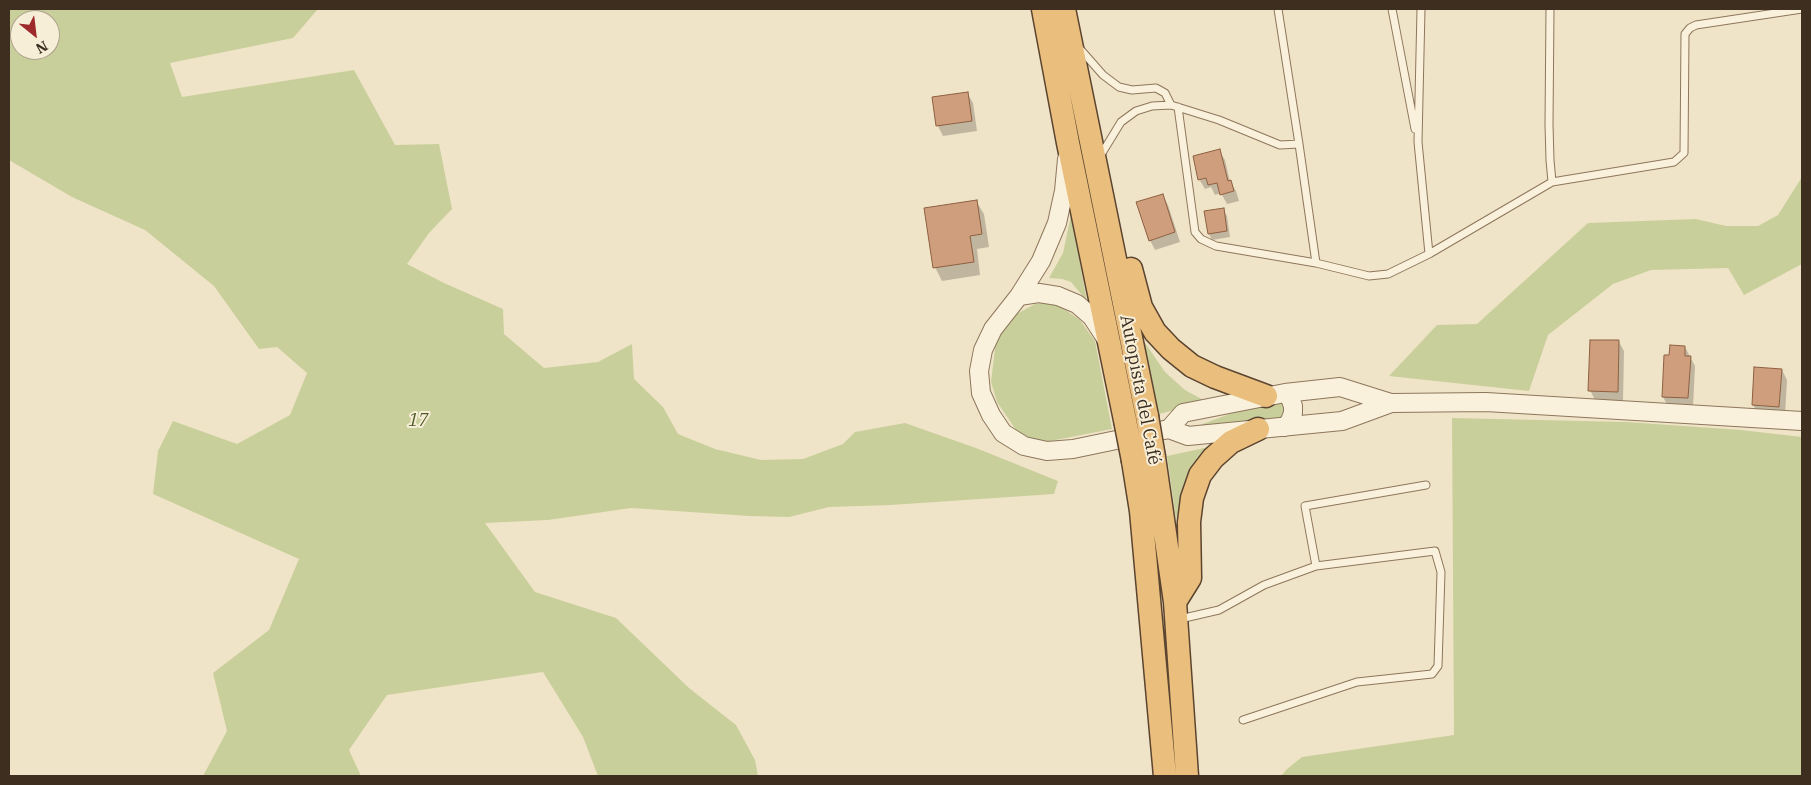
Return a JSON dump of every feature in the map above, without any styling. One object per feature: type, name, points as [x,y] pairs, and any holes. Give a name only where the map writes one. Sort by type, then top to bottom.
[{"type":"highway","name":"Autopista del Café","points":[[1043,9],[1068,143],[1111,351],[1136,418]]},
{"type":"highway","name":"Autopista del Café","points":[[1064,9],[1113,250],[1136,418],[1176,611],[1186,776]]},
{"type":"highway","points":[[1113,250],[1132,269],[1141,307],[1155,332],[1171,349],[1192,366],[1214,378],[1276,394]]},
{"type":"highway","points":[[1176,611],[1190,578],[1189,522],[1192,498],[1200,475],[1213,458],[1231,442],[1258,429]]},
{"type":"highway","name":"Autopista del Café","points":[[1144,459],[1141,511],[1166,776]]},
{"type":"street","points":[[1068,143],[1064,191],[1057,223],[1041,260],[1019,296],[993,329],[983,350],[979,371],[981,393],[990,415],[1003,433],[1024,446],[1047,451],[1073,448],[1169,429],[1188,436],[1342,421],[1390,404],[1486,402],[1802,421]]},
{"type":"street","points":[[1019,296],[1038,293],[1058,296],[1077,304],[1092,317],[1103,333],[1111,351]]},
{"type":"street","points":[[1169,429],[1183,413],[1276,394],[1340,387],[1390,404]]},
{"type":"street","points":[[1276,394],[1290,398],[1293,406],[1290,421],[1284,426]]},
{"type":"lane","points":[[1278,9],[1316,262]]},
{"type":"lane","points":[[1392,9],[1418,142],[1429,254]]},
{"type":"lane","points":[[1418,142],[1421,9]]},
{"type":"lane","points":[[1550,9],[1549,124],[1552,182]]},
{"type":"lane","points":[[1069,35],[1086,58],[1119,88],[1132,90],[1156,88],[1165,93],[1174,106],[1195,232],[1201,239],[1216,246],[1316,262],[1369,276],[1388,274],[1429,254],[1552,182],[1674,162],[1684,153],[1685,34],[1690,28],[1696,25],[1802,9]]},
{"type":"lane","points":[[1095,165],[1121,122],[1136,111],[1152,106],[1174,106],[1219,120],[1280,145],[1299,144]]},
{"type":"lane","points":[[1316,566],[1304,506],[1426,485]]},
{"type":"lane","points":[[1176,611],[1219,610],[1264,585],[1316,566],[1435,551],[1441,572],[1438,666],[1432,674],[1357,682],[1243,720]]},
{"type":"green space","name":"17","points":[[9,9],[318,9],[293,38],[170,63],[182,97],[354,70],[395,145],[439,144],[452,209],[429,233],[407,264],[503,309],[504,334],[544,368],[598,362],[632,344],[634,379],[663,407],[678,434],[715,449],[761,460],[803,459],[843,444],[855,432],[905,423],[976,448],[1058,481],[1054,494],[891,505],[829,507],[789,517],[631,508],[548,520],[485,523],[535,592],[616,618],[689,688],[736,725],[755,760],[758,776],[598,776],[583,737],[543,672],[387,695],[349,750],[361,776],[203,776],[227,731],[213,673],[269,630],[299,559],[153,494],[158,451],[173,421],[237,444],[290,415],[307,373],[277,347],[259,349],[214,286],[145,230],[72,197],[9,160]]},
{"type":"green space","points":[[1802,177],[1802,264],[1744,295],[1728,268],[1651,270],[1613,284],[1548,335],[1529,391],[1389,376],[1437,325],[1477,324],[1588,223],[1696,219],[1726,226],[1758,226],[1778,215]]},
{"type":"green space","points":[[1071,215],[1087,301],[1071,282],[1049,278],[1063,253]]},
{"type":"green space","points":[[1046,302],[1060,306],[1080,320],[1095,341],[1112,429],[1040,443],[1018,433],[997,402],[991,382],[996,340],[1015,315],[1035,304]]},
{"type":"green space","points":[[1143,340],[1165,372],[1185,390],[1207,402],[1159,414]]},
{"type":"green space","points":[[1276,397],[1282,401],[1287,409],[1284,419],[1271,425],[1197,426]]},
{"type":"green space","points":[[1452,418],[1627,422],[1741,430],[1802,437],[1802,776],[1281,776],[1302,757],[1454,735]]},
{"type":"green space","points":[[1209,447],[1185,493],[1176,519],[1167,456]]},
{"type":"building","points":[[968,92],[972,121],[936,126],[932,97]]},
{"type":"building","points":[[1220,149],[1228,181],[1231,180],[1234,191],[1220,195],[1217,183],[1208,185],[1206,178],[1198,180],[1193,156]]},
{"type":"building","points":[[1163,194],[1175,232],[1149,241],[1136,202]]},
{"type":"building","points":[[977,200],[982,234],[970,236],[974,262],[933,268],[924,208]]},
{"type":"building","points":[[1224,208],[1227,231],[1208,234],[1204,211]]},
{"type":"building","points":[[1590,340],[1619,340],[1618,392],[1588,391]]},
{"type":"building","points":[[1670,345],[1685,346],[1685,356],[1691,356],[1688,398],[1662,397],[1664,355],[1669,355]]},
{"type":"building","points":[[1754,367],[1782,369],[1779,407],[1752,405]]}]
